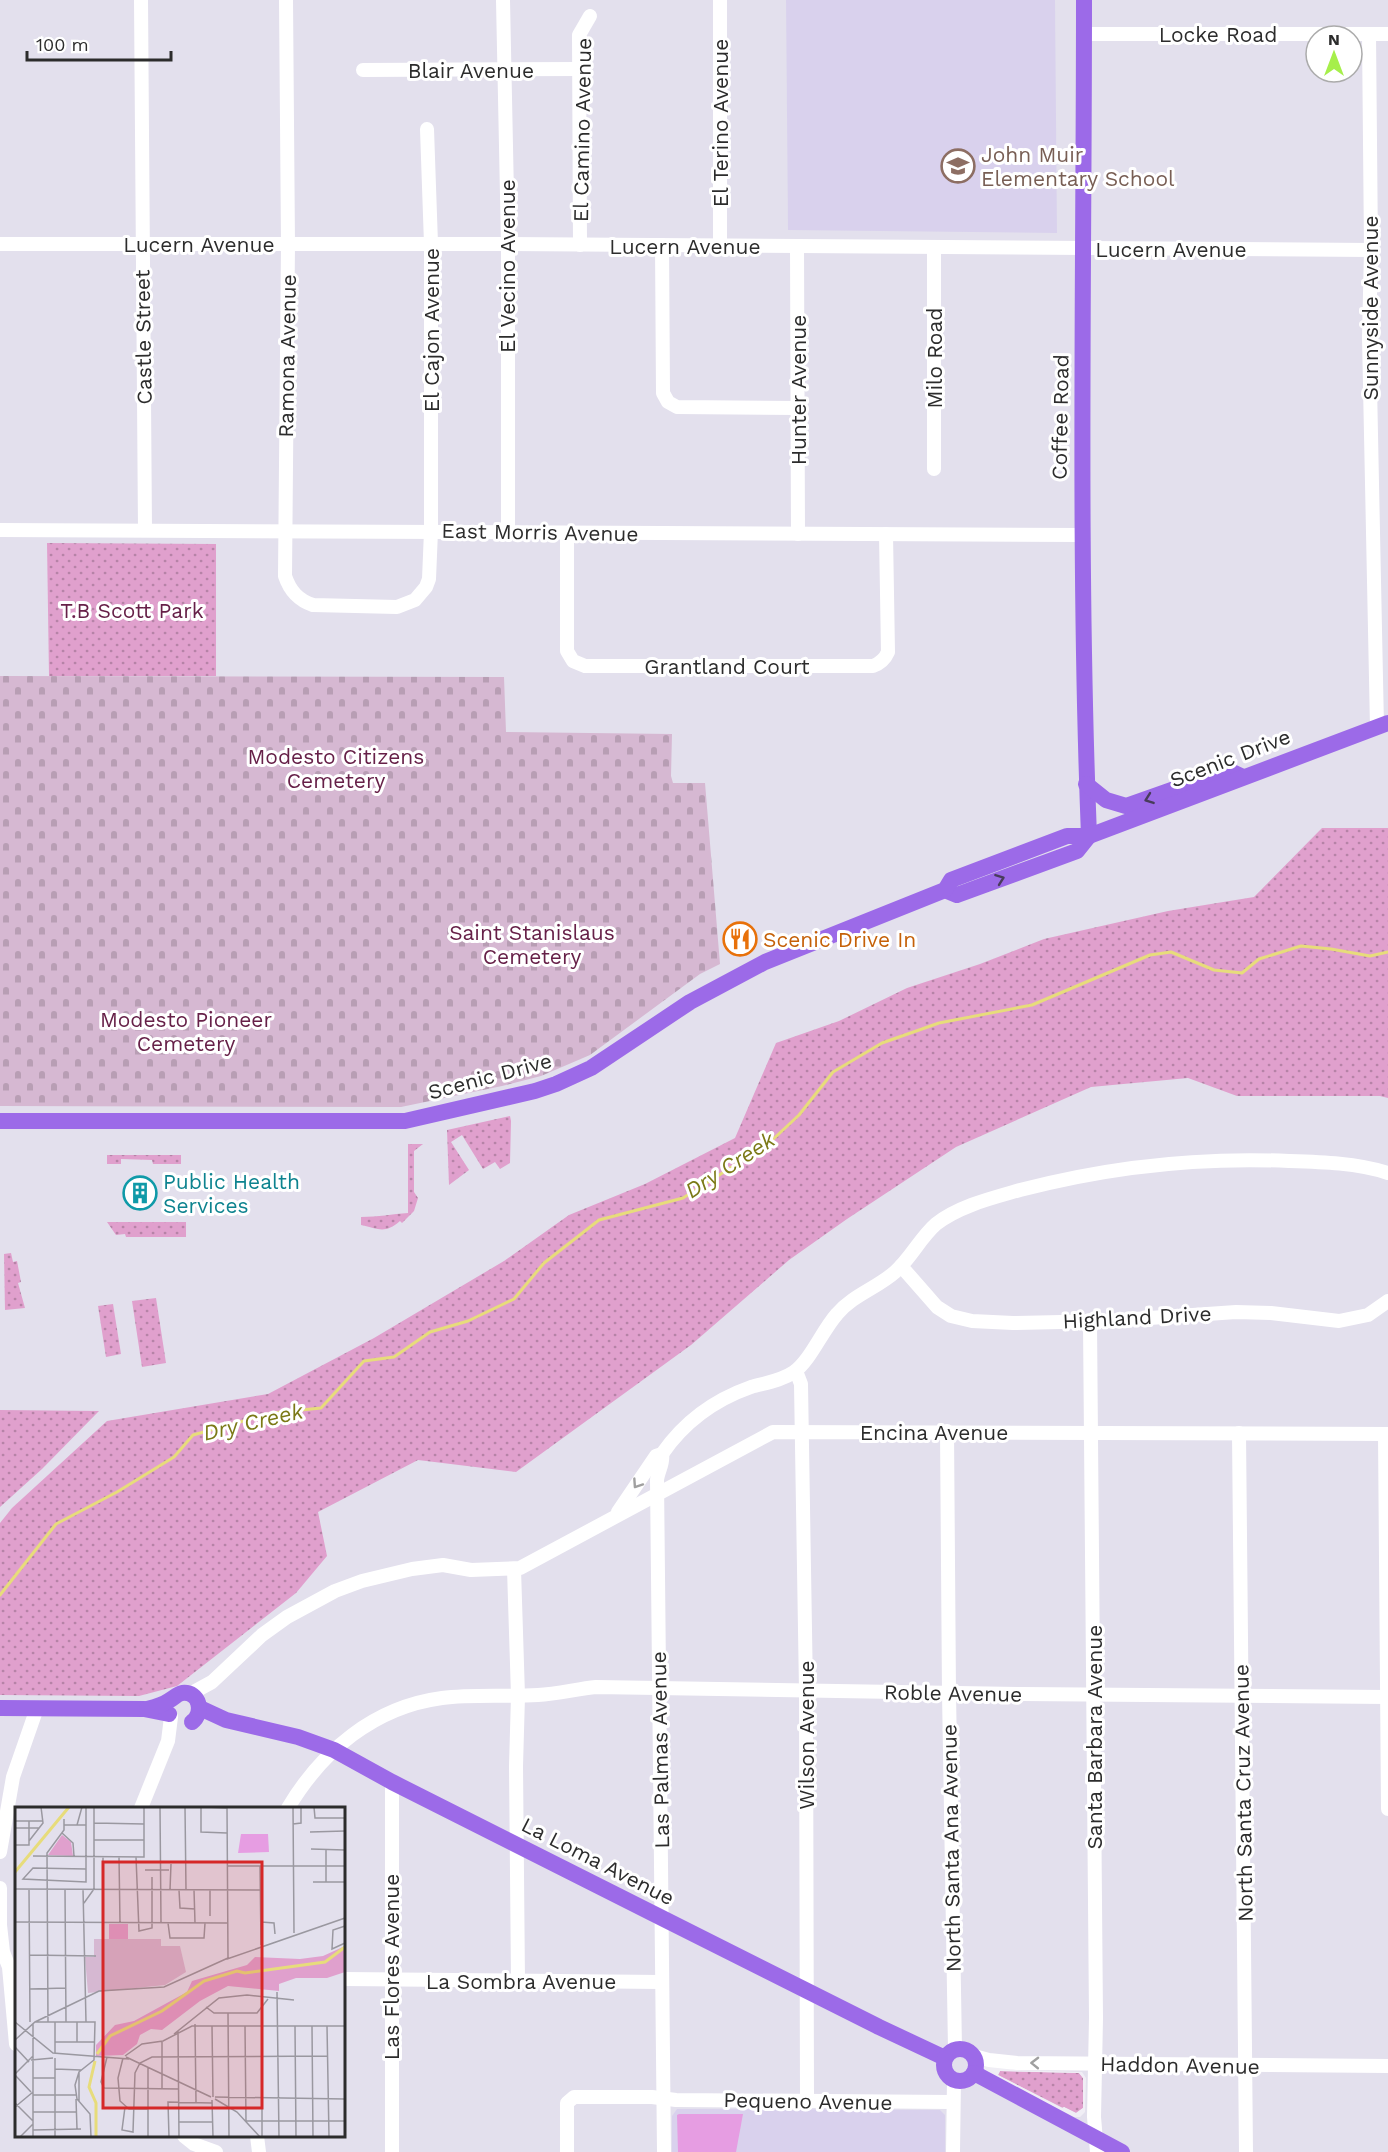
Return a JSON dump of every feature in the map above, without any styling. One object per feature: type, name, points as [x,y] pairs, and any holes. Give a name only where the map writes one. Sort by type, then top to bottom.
[{"type":"main road","name":"Coffee Road","points":[[1084,0],[1081,535],[1089,836]]},
{"type":"main road","name":"Scenic Drive","points":[[0,1121],[405,1121],[535,1091],[591,1068],[690,1002],[765,962],[945,890],[957,895],[1077,851],[1089,836],[1383,725]]},
{"type":"main road","points":[[1086,784],[1106,800],[1126,806],[1228,770],[1244,777]]},
{"type":"main road","points":[[0,1708],[185,1710]]},
{"type":"main road","name":"La Loma Avenue","points":[[185,1710],[298,1737],[334,1750],[392,1782],[807,1990],[950,2053]]},
{"type":"main road","points":[[974,2065],[963,2080],[954,2080],[944,2069],[950,2053],[963,2049],[988,2082],[1096,2145],[1122,2152]]},
{"type":"street","name":"Castle Street","points":[[141,0],[145,530]]},
{"type":"street","name":"Ramona Avenue","points":[[286,0],[288,244],[285,576],[288,585],[298,598],[317,606],[397,607],[415,600],[426,587],[429,579],[431,531]]},
{"type":"street","name":"El Vecino Avenue","points":[[503,0],[508,244],[508,533]]},
{"type":"street","name":"El Terino Avenue","points":[[720,0],[720,245]]},
{"type":"street","name":"El Camino Avenue","points":[[580,245],[579,34],[590,16]]},
{"type":"street","name":"Locke Road","points":[[1084,34],[1388,34]]},
{"type":"street","name":"Sunnyside Avenue","points":[[1369,34],[1371,250],[1369,350],[1381,522],[1383,725]]},
{"type":"street","name":"Blair Avenue","points":[[363,70],[579,69]]},
{"type":"street","name":"El Cajon Avenue","points":[[426,129],[431,244],[431,531]]},
{"type":"street","name":"Lucern Avenue","points":[[0,244],[508,244],[1371,250]]},
{"type":"street","points":[[662,245],[663,393],[668,402],[677,407],[798,408]]},
{"type":"street","name":"Hunter Avenue","points":[[797,246],[798,534]]},
{"type":"street","name":"Milo Road","points":[[934,247],[934,469]]},
{"type":"street","name":"East Morris Avenue","points":[[0,530],[1081,535]]},
{"type":"street","name":"Grantland Court","points":[[567,533],[567,651],[579,665],[620,666],[873,666],[880,664],[888,651],[886,534]]},
{"type":"street","points":[[614,1516],[656,1456],[662,1454],[686,1425],[711,1407],[740,1392],[796,1371],[805,1361],[824,1329],[845,1305],[884,1281],[901,1266],[931,1230],[953,1214],[1011,1193],[1084,1175],[1180,1163],[1240,1160],[1316,1162],[1388,1173]]},
{"type":"street","name":"Highland Drive","points":[[901,1266],[937,1307],[962,1319],[996,1322],[1090,1322],[1236,1312],[1271,1313],[1339,1321],[1368,1315],[1388,1301]]},
{"type":"street","name":"Santa Barbara Avenue","points":[[1090,1322],[1096,2145]]},
{"type":"street","name":"Wilson Avenue","points":[[796,1371],[801,1384],[806,1691],[807,2101]]},
{"type":"street","name":"Encina Avenue","points":[[514,1569],[771,1433],[948,1431],[1386,1434]]},
{"type":"street","name":"North Santa Ana Avenue","points":[[948,1431],[950,2053]]},
{"type":"street","name":"North Santa Cruz Avenue","points":[[1239,1433],[1246,2152]]},
{"type":"street","points":[[1386,1434],[1388,1809]]},
{"type":"street","name":"Las Palmas Avenue","points":[[662,1454],[657,1492],[664,2152]]},
{"type":"street","points":[[142,1807],[168,1742],[185,1710],[243,1651],[307,1605],[344,1588],[386,1574],[443,1565],[471,1570],[514,1569],[518,1696],[518,1981]]},
{"type":"street","name":"Roble Avenue","points":[[289,1807],[310,1775],[334,1750],[367,1724],[406,1706],[444,1698],[540,1695],[596,1687],[1387,1697]]},
{"type":"street","points":[[0,1852],[13,1777],[37,1708]]},
{"type":"street","name":"Las Flores Avenue","points":[[392,1782],[392,2152]]},
{"type":"street","points":[[0,1888],[1,1934],[3,1952],[9,1966],[15,2034]]},
{"type":"street","name":"La Sombra Avenue","points":[[345,1980],[662,1982]]},
{"type":"street","name":"Haddon Avenue","points":[[974,2065],[1008,2063],[1388,2066]]},
{"type":"street","points":[[953,2152],[954,2080]]},
{"type":"street","name":"Pequeno Avenue","points":[[567,2152],[567,2105],[572,2097],[952,2102]]},
{"type":"street","points":[[257,2137],[259,2152]]},
{"type":"street","points":[[190,2144],[216,2152]]},
{"type":"shaded area","points":[[786,0],[1055,0],[1057,233],[788,230]]},
{"type":"shaded area","points":[[979,2062],[1015,2070],[1082,2072],[1086,2078],[1085,2112],[1080,2117],[1074,2117],[987,2073]],"holes":[[[1000,2071],[1079,2073],[1083,2078],[1083,2108],[1076,2113],[998,2075]]]},
{"type":"shaded area","points":[[677,2109],[940,2110],[945,2115],[945,2152],[672,2152],[672,2116]]},
{"type":"shaded area","points":[[743,2114],[736,2152],[678,2152],[677,2115]]},
{"type":"green space","name":"T.B Scott Park","points":[[47,543],[216,544],[216,676],[49,676]]},
{"type":"green space","points":[[0,676],[504,677],[506,732],[672,734],[671,776],[673,783],[705,783],[720,964],[700,974],[590,1055],[541,1076],[401,1107],[0,1106]]},
{"type":"green space","points":[[1322,828],[1388,828],[1388,1098],[1380,1096],[1237,1096],[1188,1078],[1091,1087],[956,1147],[847,1219],[789,1260],[691,1345],[516,1472],[418,1460],[318,1512],[327,1556],[296,1593],[177,1686],[139,1696],[0,1695],[0,1523],[12,1508],[107,1421],[268,1394],[374,1338],[504,1261],[569,1215],[645,1184],[735,1138],[776,1043],[839,1021],[907,988],[980,964],[1044,939],[1168,911],[1254,897]]},
{"type":"green space","points":[[510,1116],[510,1163],[500,1169],[495,1162],[483,1169],[462,1135],[451,1142],[469,1170],[449,1185],[447,1130]]},
{"type":"green space","points":[[408,1144],[423,1144],[414,1151],[414,1192],[418,1198],[414,1211],[402,1223],[400,1221],[390,1228],[377,1229],[361,1225],[361,1217],[408,1213]]},
{"type":"green space","points":[[107,1155],[181,1155],[181,1164],[153,1164],[152,1160],[121,1159],[121,1164],[107,1164]]},
{"type":"green space","points":[[107,1222],[186,1222],[186,1237],[126,1237],[125,1234],[116,1235]]},
{"type":"green space","points":[[11,1253],[13,1262],[17,1261],[21,1282],[18,1283],[25,1308],[5,1310],[4,1254]]},
{"type":"green space","points":[[156,1298],[166,1363],[142,1367],[132,1301]]},
{"type":"green space","points":[[113,1304],[121,1354],[106,1357],[98,1306]]},
{"type":"green space","points":[[0,1410],[99,1411],[42,1469],[0,1507]]},
{"type":"green space","points":[[1000,2071],[1079,2073],[1083,2078],[1083,2108],[1076,2113],[1063,2108],[998,2075]]},
{"type":"waterway","name":"Dry Creek","points":[[0,1595],[56,1524],[117,1492],[174,1457],[193,1435],[272,1413],[321,1408],[364,1361],[394,1357],[430,1332],[468,1321],[514,1299],[544,1263],[599,1220],[683,1198],[768,1144],[799,1115],[833,1072],[882,1043],[939,1023],[1032,1005],[1150,955],[1171,952],[1214,970],[1242,973],[1259,959],[1301,946],[1370,956],[1388,952]]},
{"type":"place","name":"John Muir Elementary School","points":[[958,166]]},
{"type":"place","name":"Scenic Drive In","points":[[740,939]]},
{"type":"place","name":"Public Health Services","points":[[140,1193]]},
{"type":"park label","name":"Modesto Citizens Cemetery","points":[[336,768]]},
{"type":"park label","name":"Saint Stanislaus Cemetery","points":[[532,944]]},
{"type":"park label","name":"Modesto Pioneer Cemetery","points":[[186,1031]]}]
